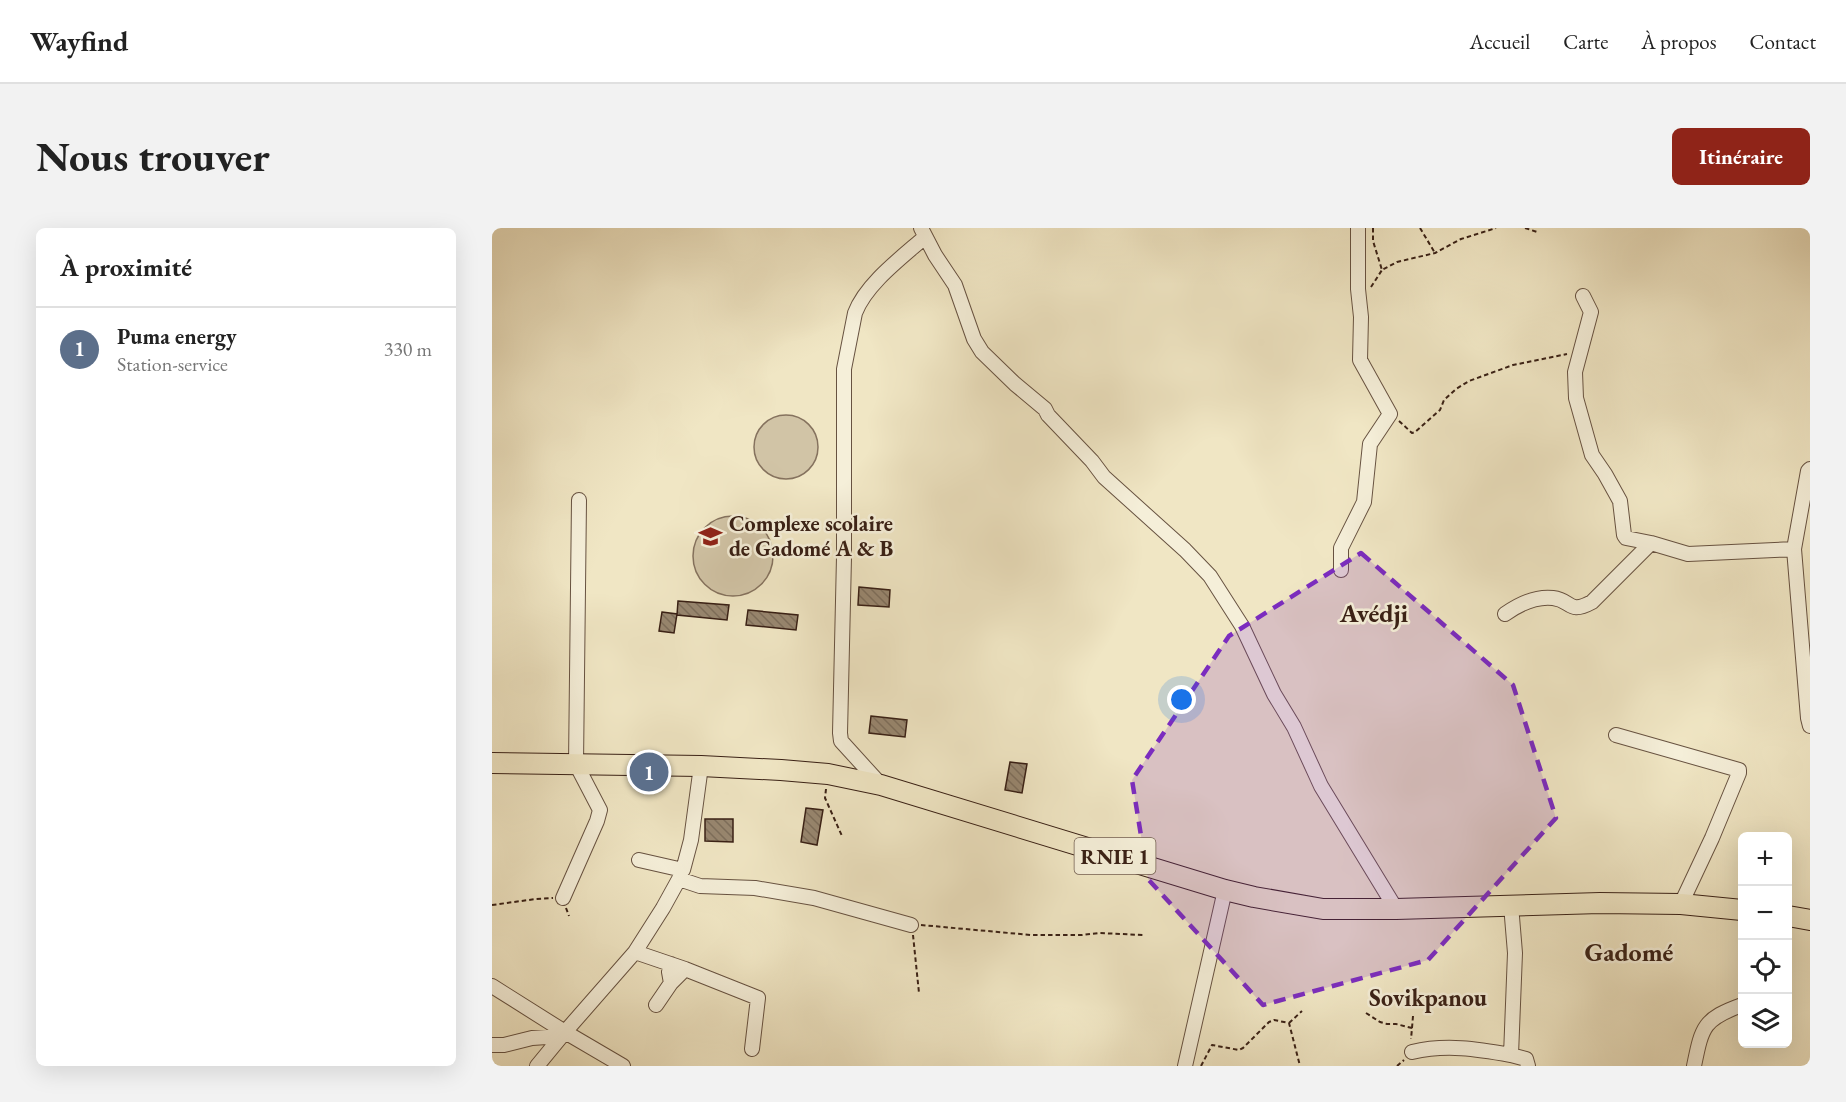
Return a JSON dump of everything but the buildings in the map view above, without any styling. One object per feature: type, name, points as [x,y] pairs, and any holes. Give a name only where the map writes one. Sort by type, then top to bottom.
[{"type":"highway","name":"RNIE 1","points":[[492,763],[701,766],[828,774],[881,785],[1225,890],[1323,909],[1681,904],[1738,910]]},
{"type":"highway","points":[[1792,917],[1810,920]]},
{"type":"street","points":[[1341,570],[1341,548],[1364,502],[1370,444],[1390,414],[1360,360],[1358,228]]},
{"type":"street","points":[[881,785],[841,741],[840,733],[844,556],[844,369],[858,305],[923,233],[955,285],[974,339],[982,352],[1045,409],[1048,416],[1092,461],[1104,477],[1185,550],[1210,576],[1242,626],[1274,694],[1294,727],[1321,786],[1396,909]]},
{"type":"street","points":[[1583,296],[1591,312],[1575,372],[1575,391],[1590,451],[1618,497],[1624,536],[1688,554],[1794,549]]},
{"type":"street","points":[[1810,470],[1794,549],[1810,726]]},
{"type":"street","points":[[563,898],[600,810],[576,764],[579,500]]},
{"type":"street","points":[[1505,614],[1530,600],[1552,597],[1571,607],[1583,608],[1592,602],[1651,543]]},
{"type":"street","points":[[1616,735],[1738,770],[1739,773],[1712,838],[1681,904]]},
{"type":"street","points":[[537,1066],[635,952],[681,875],[691,840],[701,766]]},
{"type":"street","points":[[639,860],[681,875],[700,885],[755,888],[814,898],[911,925]]},
{"type":"street","points":[[1185,1066],[1225,890]]},
{"type":"street","points":[[1510,1054],[1515,953],[1511,905]]},
{"type":"street","points":[[635,952],[758,998],[752,1049]]},
{"type":"street","points":[[671,964],[669,972],[671,983]]},
{"type":"street","points":[[656,1005],[671,983],[685,969]]},
{"type":"street","points":[[492,986],[564,1034],[623,1066]]},
{"type":"street","points":[[1694,1066],[1702,1032],[1718,1014],[1738,1007]]},
{"type":"street","points":[[492,1045],[504,1045],[531,1038],[564,1034]]},
{"type":"street","points":[[1412,1052],[1430,1047],[1454,1047],[1510,1054],[1526,1059],[1528,1066]]},
{"type":"path","points":[[1373,228],[1373,241],[1382,270],[1397,262],[1435,252],[1461,239],[1496,228]]},
{"type":"path","points":[[1420,228],[1435,252]]},
{"type":"path","points":[[1525,228],[1537,232]]},
{"type":"path","points":[[1390,414],[1412,433],[1440,410],[1444,400],[1456,389],[1469,381],[1513,365],[1581,352]]},
{"type":"path","points":[[826,793],[825,798],[842,836]]},
{"type":"path","points":[[492,905],[536,898],[563,898],[569,916]]},
{"type":"path","points":[[919,993],[911,925],[1031,935],[1099,933],[1143,935]]},
{"type":"path","points":[[1288,1023],[1302,1011]]},
{"type":"path","points":[[1366,1013],[1380,1023],[1412,1028]]},
{"type":"path","points":[[1397,1066],[1412,1052],[1410,1042],[1413,1016]]},
{"type":"path","points":[[1201,1066],[1212,1045],[1239,1050],[1269,1022],[1274,1020],[1288,1023]]},
{"type":"path","points":[[1288,1023],[1300,1066]]},
{"type":"highlighted area","points":[[1361,553],[1513,685],[1556,818],[1428,960],[1263,1005],[1148,879],[1132,780],[1229,636]]},
{"type":"shaded area","points":[[786,415],[798,417],[809,424],[816,435],[818,447],[816,459],[809,470],[798,477],[786,479],[774,477],[763,470],[756,459],[754,447],[756,435],[763,424],[774,417]]},
{"type":"shaded area","points":[[725,516],[741,516],[762,527],[773,548],[773,564],[762,585],[741,596],[725,596],[711,590],[699,578],[693,564],[693,548],[699,534],[711,522]]},
{"type":"place","name":"Complexe scolaire de Gadomé A & B","points":[[711,536]]},
{"type":"place","name":"Puma energy","points":[[649,772]]},
{"type":"district","name":"Avédji","points":[[1374,613]]},
{"type":"district","name":"Gadomé","points":[[1629,952]]},
{"type":"district","name":"Sovikpanou","points":[[1428,997]]}]
